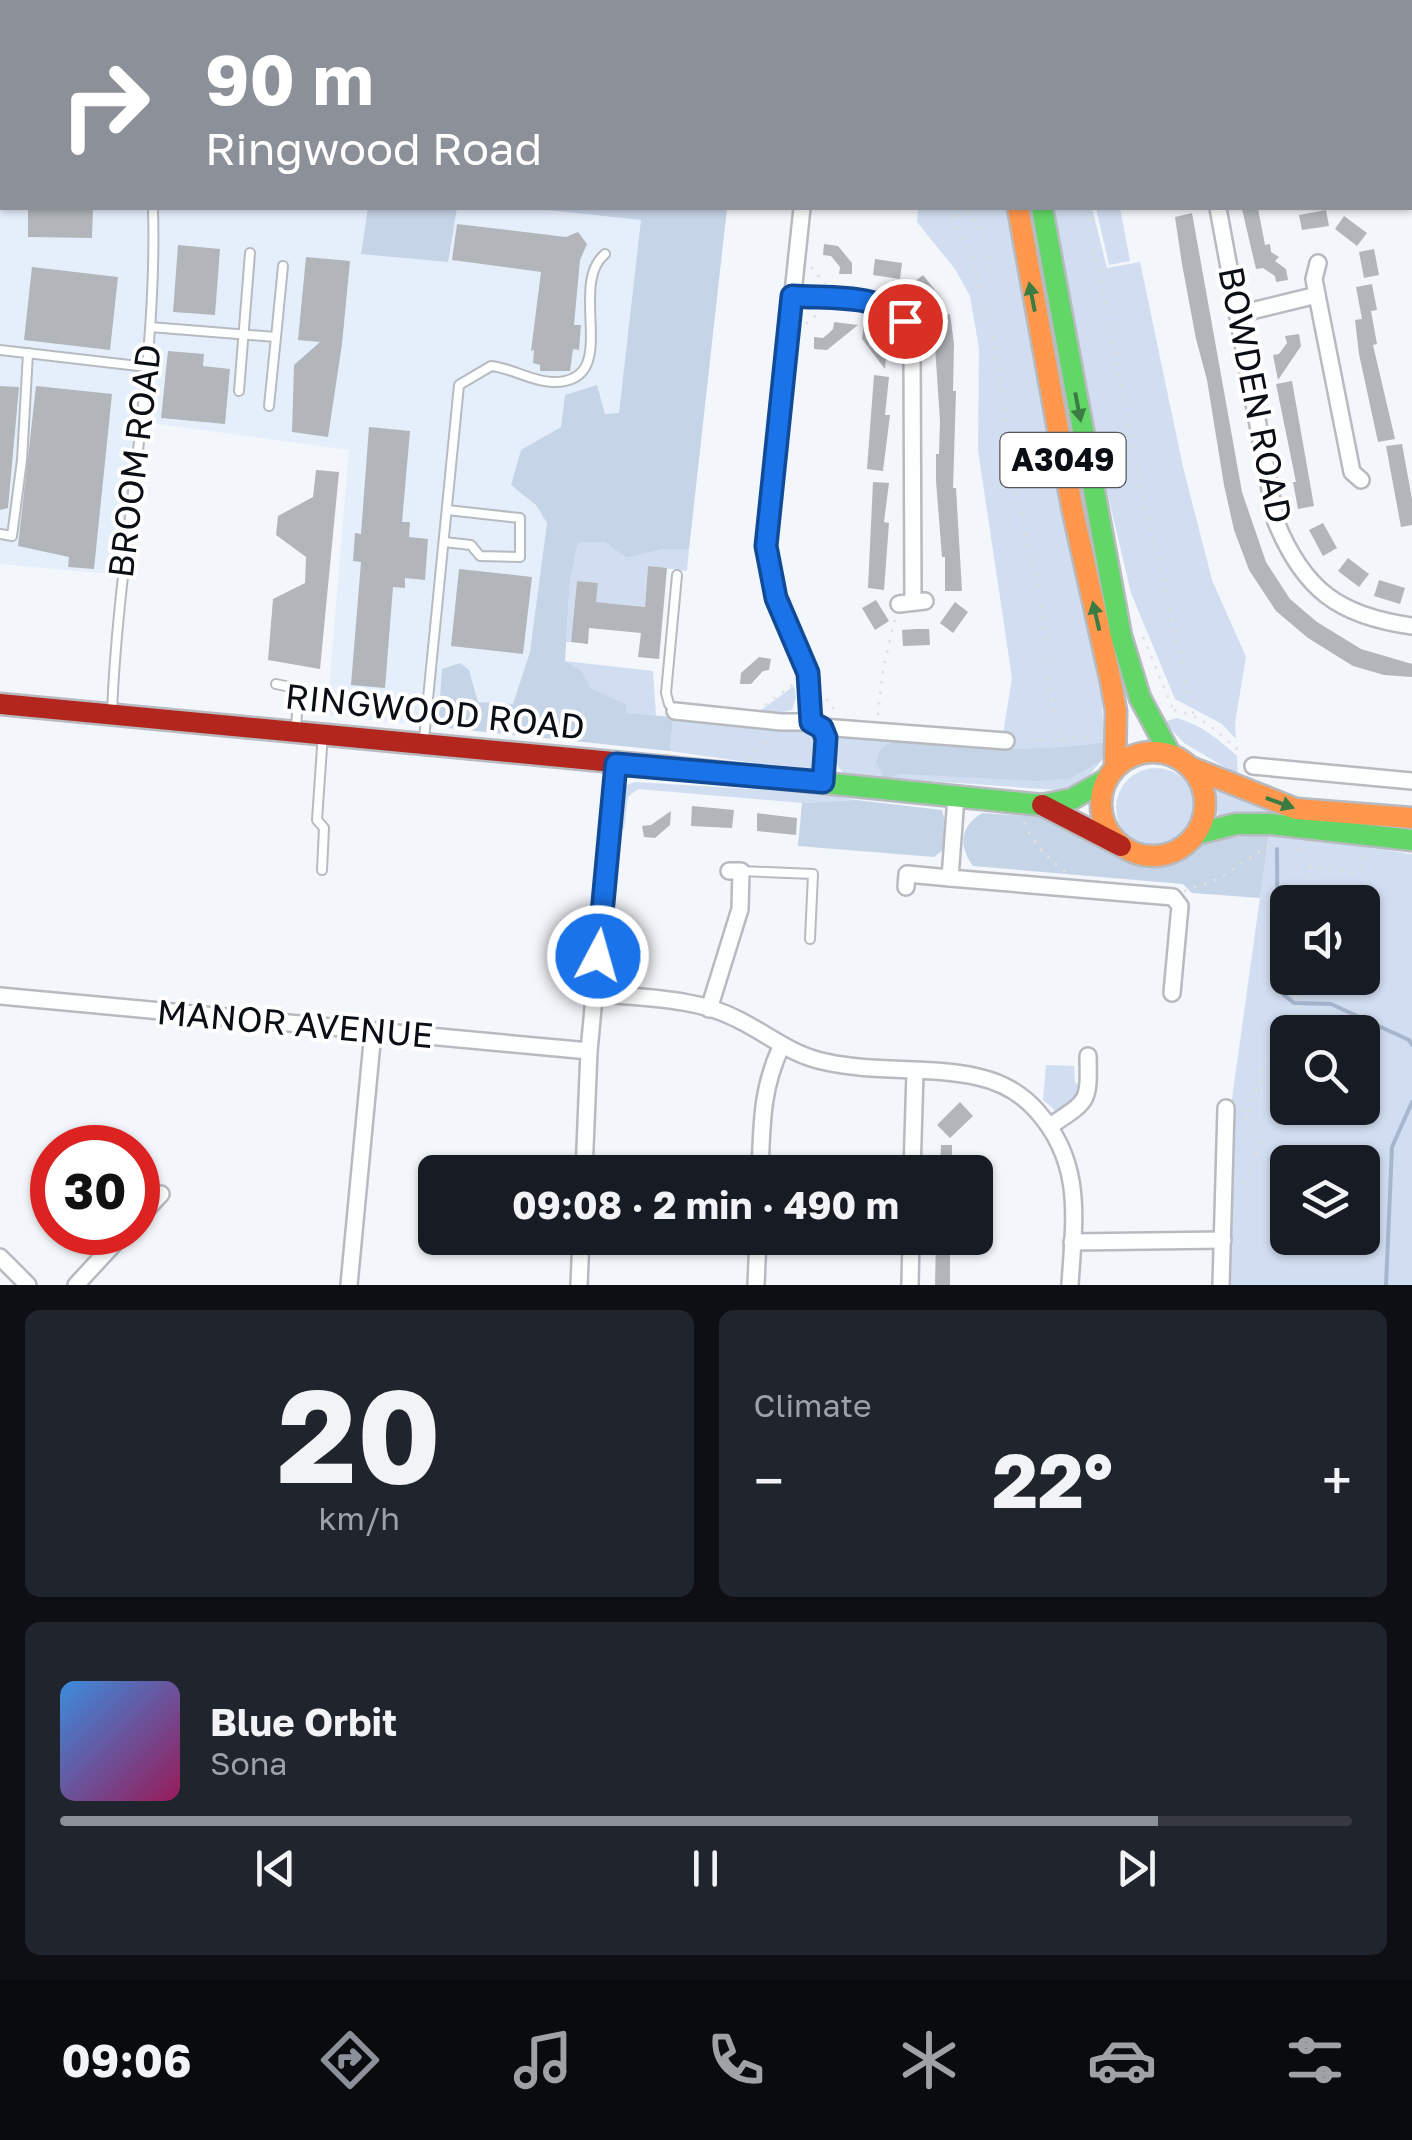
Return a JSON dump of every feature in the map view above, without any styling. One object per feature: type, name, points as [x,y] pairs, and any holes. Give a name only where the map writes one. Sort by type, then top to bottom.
[{"type":"main road","name":"A3049","points":[[1018,210],[1072,507],[1116,711],[1111,773],[1101,796],[1102,815],[1108,832],[1125,851]]},
{"type":"main road","name":"A3049","points":[[1042,210],[1120,628],[1146,719],[1170,754],[1190,767],[1296,808],[1412,818]]},
{"type":"main road","name":"RINGWOOD ROAD","points":[[0,704],[1042,805],[1072,799],[1111,773]]},
{"type":"main road","points":[[1111,773],[1131,756],[1150,752],[1170,754]]},
{"type":"main road","points":[[1190,767],[1205,799],[1204,818],[1194,841]]},
{"type":"main road","name":"RINGWOOD ROAD","points":[[1042,805],[1125,851]]},
{"type":"main road","points":[[1125,851],[1153,856],[1170,854],[1236,824],[1270,824],[1412,840]]},
{"type":"street","points":[[802,210],[766,546],[776,598],[808,673],[816,725],[826,738],[823,782]]},
{"type":"street","name":"BOWDEN ROAD","points":[[1218,210],[1276,522],[1291,558],[1310,583],[1344,605],[1374,621],[1412,626]]},
{"type":"street","points":[[1318,263],[1314,280],[1317,296],[1352,472],[1361,480]]},
{"type":"street","points":[[792,296],[881,304],[895,311],[908,327],[912,348],[912,602]]},
{"type":"street","points":[[1239,314],[1317,296]]},
{"type":"street","points":[[675,711],[1006,741]]},
{"type":"street","points":[[585,1155],[589,1052],[616,764]]},
{"type":"street","points":[[1253,766],[1412,781]]},
{"type":"street","points":[[950,878],[956,797]]},
{"type":"street","points":[[710,1009],[740,909],[735,871]]},
{"type":"street","points":[[906,881],[950,878],[1173,896],[1180,906],[1172,993]]},
{"type":"street","points":[[594,993],[710,1009],[736,1018],[793,1054],[826,1062],[978,1076],[1005,1086],[1028,1102],[1050,1126],[1072,1172],[1070,1285]]},
{"type":"street","name":"MANOR AVENUE","points":[[0,996],[589,1052]]},
{"type":"street","points":[[349,1285],[372,1032]]},
{"type":"street","points":[[761,1155],[768,1076],[781,1046]]},
{"type":"street","points":[[1050,1126],[1081,1105],[1088,1094],[1088,1056]]},
{"type":"street","points":[[913,1155],[915,1072]]},
{"type":"street","points":[[1221,1285],[1226,1108]]},
{"type":"street","points":[[1072,1242],[1223,1240]]},
{"type":"street","points":[[76,1285],[103,1255]]},
{"type":"street","points":[[580,1285],[581,1255]]},
{"type":"street","points":[[756,1285],[757,1255]]},
{"type":"street","points":[[910,1285],[911,1255]]},
{"type":"street","points":[[0,1257],[28,1285]]},
{"type":"lane","name":"BROOM ROAD","points":[[112,714],[121,575],[147,367],[153,210]]},
{"type":"lane","points":[[239,391],[250,253]]},
{"type":"lane","points":[[424,745],[460,384],[491,366],[547,382],[568,381],[583,370],[592,344],[588,293],[591,274],[606,254]]},
{"type":"lane","points":[[269,406],[283,266]]},
{"type":"lane","points":[[150,328],[276,336]]},
{"type":"lane","points":[[0,350],[147,367]]},
{"type":"lane","points":[[0,534],[12,536],[22,460],[28,353]]},
{"type":"lane","points":[[444,542],[471,544],[480,556],[520,557],[520,518],[447,510]]},
{"type":"lane","points":[[675,711],[668,704],[666,693],[678,575]]},
{"type":"lane","points":[[276,684],[300,689],[296,730]]},
{"type":"lane","points":[[322,870],[324,828],[317,820],[324,733]]},
{"type":"lane","points":[[735,871],[813,874],[810,939]]},
{"type":"path","points":[[951,210],[990,310],[1016,487],[1044,619],[1052,712],[1063,741]]},
{"type":"path","points":[[1088,210],[1140,486],[1194,716]]},
{"type":"path","points":[[954,215],[966,212],[976,220],[989,255],[991,274],[980,283]]},
{"type":"path","points":[[876,730],[896,614],[912,602]]},
{"type":"path","points":[[752,719],[754,712],[808,673]]},
{"type":"path","points":[[812,694],[822,694],[845,728]]},
{"type":"path","points":[[1173,710],[1194,716],[1216,730],[1253,766]]},
{"type":"path","points":[[1006,741],[1103,736]]},
{"type":"path","points":[[1022,820],[1030,838],[1050,861],[1075,880]]},
{"type":"path","points":[[1125,851],[1158,863],[1171,860],[1194,841]]},
{"type":"path","points":[[1179,890],[1184,892],[1218,879],[1272,842]]},
{"type":"path","points":[[1300,849],[1312,874],[1310,885]]},
{"type":"path","points":[[1309,866],[1355,873],[1363,865],[1365,854]]},
{"type":"path","points":[[1237,1134],[1245,1118],[1251,1118],[1241,1112],[1242,1109],[1248,1113],[1265,1060],[1297,1013],[1295,995]]},
{"type":"path","points":[[1236,1180],[1236,1196],[1261,1144],[1260,1079]]},
{"type":"shaded area","points":[[0,210],[727,210],[691,530],[562,518],[528,737],[327,715],[349,450],[143,422],[121,575],[0,564]]},
{"type":"shaded area","points":[[368,210],[457,210],[448,262],[361,254]]},
{"type":"shaded area","points":[[548,210],[727,210],[689,549],[663,549],[627,558],[605,542],[578,543],[570,580],[565,661],[582,671],[591,688],[626,704],[626,713],[673,717],[670,751],[438,727],[442,669],[460,663],[469,670],[478,702],[513,704],[530,652],[547,523],[536,505],[511,485],[521,450],[561,427],[565,395],[597,385],[605,414],[619,413],[641,220]]},
{"type":"shaded area","points":[[918,210],[1011,210],[1100,673],[1105,756],[1074,786],[1056,790],[846,775],[835,757],[835,736],[839,733],[1003,734],[1012,678],[978,450],[979,348],[970,296],[955,269],[917,222]]},
{"type":"shaded area","points":[[1054,210],[1092,210],[1107,268],[1140,262],[1183,467],[1212,580],[1246,657],[1236,739],[1222,724],[1175,699],[1131,593],[1106,487]]},
{"type":"shaded area","points":[[1096,210],[1120,210],[1130,261],[1109,265]]},
{"type":"shaded area","points":[[605,541],[627,558],[663,549],[689,549],[687,571],[648,566],[645,607],[596,602],[598,583],[577,581],[571,642],[566,642],[570,580],[578,543]]},
{"type":"shaded area","points":[[565,661],[653,671],[656,716],[625,713],[626,704],[591,688],[582,671]]},
{"type":"shaded area","points":[[794,686],[792,710],[775,714],[761,710]]},
{"type":"shaded area","points":[[673,717],[816,731],[817,760],[813,769],[803,770],[670,751]]},
{"type":"shaded area","points":[[1177,718],[1209,733],[1237,756],[1238,775],[1184,743],[1164,722]]},
{"type":"shaded area","points":[[897,738],[1018,749],[1108,742],[1101,761],[1069,779],[901,774],[884,778],[876,763],[880,750]]},
{"type":"shaded area","points":[[1156,768],[1171,771],[1184,780],[1193,793],[1193,823],[1184,836],[1171,845],[1156,848],[1141,845],[1128,836],[1119,823],[1116,808],[1119,793],[1128,780],[1141,771]]},
{"type":"shaded area","points":[[635,782],[817,793],[856,800],[802,803],[638,789],[628,797],[624,829],[619,829],[624,786]]},
{"type":"shaded area","points":[[1217,790],[1277,815],[1218,823]]},
{"type":"shaded area","points":[[856,800],[942,810],[943,850],[934,857],[798,846],[802,803]]},
{"type":"shaded area","points":[[982,813],[1040,817],[1063,823],[1140,865],[1164,867],[1180,863],[1205,841],[1269,833],[1260,898],[1192,893],[1183,884],[973,866],[965,851],[964,837],[969,824]]},
{"type":"shaded area","points":[[1269,833],[1412,854],[1412,1285],[1229,1285],[1232,1099]]},
{"type":"shaded area","points":[[1046,1065],[1074,1066],[1075,1082],[1083,1089],[1076,1101],[1064,1109],[1056,1111],[1043,1100]]},
{"type":"building","points":[[28,210],[93,210],[92,238],[28,237]]},
{"type":"building","points":[[1242,210],[1258,210],[1265,245],[1270,244],[1271,252],[1279,257],[1275,261],[1286,269],[1288,280],[1276,282],[1275,276],[1263,268],[1256,269]]},
{"type":"building","points":[[1326,210],[1329,226],[1302,230],[1299,215]]},
{"type":"building","points":[[1192,213],[1242,492],[1266,562],[1290,599],[1317,622],[1361,649],[1412,664],[1412,677],[1384,675],[1353,666],[1308,638],[1276,611],[1249,570],[1234,530],[1224,485],[1182,264],[1175,217]]},
{"type":"building","points":[[1344,216],[1367,233],[1357,246],[1335,229]]},
{"type":"building","points":[[457,224],[566,237],[578,232],[587,244],[580,260],[574,325],[581,325],[579,350],[573,349],[570,371],[540,371],[540,365],[533,363],[534,350],[531,351],[541,272],[452,260]]},
{"type":"building","points":[[824,244],[838,246],[852,263],[852,274],[839,274],[840,267],[831,256],[823,255]]},
{"type":"building","points":[[178,245],[220,249],[215,315],[173,312]]},
{"type":"building","points":[[1374,249],[1379,275],[1364,278],[1359,252]]},
{"type":"building","points":[[306,257],[350,261],[328,437],[292,432],[294,365],[320,342],[298,340]]},
{"type":"building","points":[[875,259],[902,263],[900,279],[873,275]]},
{"type":"building","points":[[32,267],[118,277],[110,350],[24,340]]},
{"type":"building","points":[[923,275],[942,299],[927,310],[909,286]]},
{"type":"building","points":[[1372,284],[1377,310],[1371,311],[1377,344],[1373,345],[1395,439],[1378,442],[1355,320],[1362,319],[1356,287]]},
{"type":"building","points":[[950,314],[956,391],[953,488],[962,591],[945,591],[936,481],[940,421],[933,317]]},
{"type":"building","points":[[834,322],[858,325],[827,350],[814,349],[814,337],[823,338],[833,329]]},
{"type":"building","points":[[864,323],[887,345],[885,369],[862,339]]},
{"type":"building","points":[[1299,334],[1301,346],[1278,380],[1273,355],[1279,354],[1287,343],[1285,336]]},
{"type":"building","points":[[168,351],[204,354],[203,366],[230,369],[225,424],[161,418]]},
{"type":"building","points":[[874,375],[889,377],[885,415],[890,415],[883,471],[867,469]]},
{"type":"building","points":[[1292,381],[1314,506],[1298,509],[1276,384]]},
{"type":"building","points":[[0,386],[19,387],[8,508],[0,510]]},
{"type":"building","points":[[36,386],[112,394],[94,569],[68,567],[69,557],[18,546]]},
{"type":"building","points":[[369,427],[410,431],[402,522],[410,522],[409,537],[428,539],[425,580],[405,578],[405,588],[393,587],[385,688],[351,685],[361,562],[353,561],[355,533],[361,534]]},
{"type":"building","points":[[1402,444],[1412,499],[1412,525],[1401,527],[1386,446]]},
{"type":"building","points":[[316,470],[339,472],[320,669],[268,660],[273,599],[305,583],[306,557],[276,535],[278,516],[313,497]]},
{"type":"building","points":[[873,482],[889,483],[884,522],[889,523],[884,590],[868,588]]},
{"type":"building","points":[[1323,523],[1337,548],[1323,556],[1309,530]]},
{"type":"building","points":[[1348,558],[1369,574],[1359,587],[1338,571]]},
{"type":"building","points":[[648,566],[667,568],[659,659],[638,657],[641,633],[589,628],[588,644],[571,642],[577,581],[598,583],[596,602],[645,607]]},
{"type":"building","points":[[459,569],[532,577],[523,654],[451,646]]},
{"type":"building","points":[[1379,580],[1405,588],[1400,604],[1374,596]]},
{"type":"building","points":[[876,600],[889,621],[875,630],[862,608]]},
{"type":"building","points":[[955,602],[968,612],[953,633],[940,623]]},
{"type":"building","points":[[929,629],[930,645],[903,646],[902,630]]},
{"type":"building","points":[[759,657],[771,659],[769,670],[751,684],[740,684],[741,673]]},
{"type":"building","points":[[692,806],[734,810],[732,828],[691,826]]},
{"type":"building","points":[[671,811],[670,825],[655,838],[644,837],[642,826],[651,825]]},
{"type":"building","points":[[757,813],[797,818],[796,835],[757,831]]},
{"type":"building","points":[[960,1102],[973,1116],[950,1138],[937,1125]]},
{"type":"building","points":[[941,1145],[952,1145],[952,1155],[941,1155]]},
{"type":"building","points":[[936,1255],[950,1255],[950,1285],[935,1285]]},
{"type":"waterway","points":[[1277,849],[1278,990],[1294,1003],[1331,1004],[1409,1040],[1412,1045]]},
{"type":"waterway","points":[[1386,1285],[1392,1147],[1412,1102]]},
{"type":"traffic: fast","points":[[1042,210],[1121,636],[1140,698],[1170,754]]},
{"type":"traffic: fast","points":[[666,767],[1042,805],[1072,799],[1107,779]]},
{"type":"traffic: fast","points":[[1196,834],[1236,824],[1270,824],[1412,840]]},
{"type":"traffic: slow","points":[[1018,210],[1072,507],[1111,682],[1116,711],[1115,768]]},
{"type":"traffic: slow","points":[[1153,752],[1173,756],[1190,767],[1201,784],[1205,804],[1201,824],[1190,841],[1173,852],[1153,856],[1133,852],[1116,841],[1105,824],[1101,804],[1105,784],[1116,767],[1133,756],[1153,752]]},
{"type":"traffic: slow","points":[[1190,767],[1296,809],[1412,818]]},
{"type":"traffic: jam","points":[[0,704],[666,767]]},
{"type":"traffic: jam","points":[[1042,805],[1121,846]]},
{"type":"route","points":[[598,956],[616,764],[823,782],[826,738],[822,728],[811,722],[808,673],[776,598],[766,546],[792,296],[881,304],[905,321]]}]
